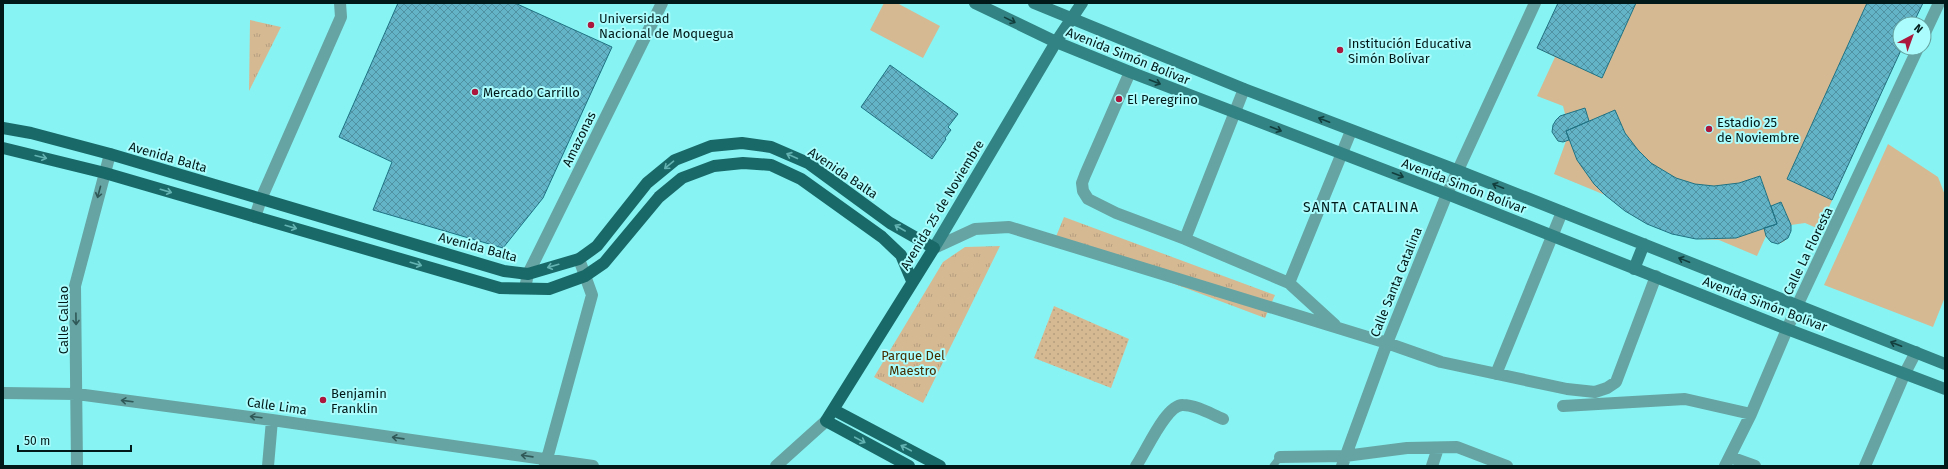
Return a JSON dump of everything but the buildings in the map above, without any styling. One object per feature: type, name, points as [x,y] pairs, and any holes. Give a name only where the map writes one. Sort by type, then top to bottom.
[{"type":"main road","name":"Avenida Simón Bolívar","points":[[975,3],[1056,42],[1130,72],[1447,194],[1787,329],[1945,388]]},
{"type":"main road","name":"Avenida Simón Bolívar","points":[[1034,3],[1244,89],[1459,171],[1945,364]]},
{"type":"main road","name":"Avenida 25 de Noviembre","points":[[826,421],[934,248],[1056,42],[1082,3]]},
{"type":"main road","name":"Avenida Balta","points":[[3,128],[31,133],[110,154],[504,272],[528,274],[579,259],[597,246],[647,183],[676,160],[711,146],[742,143],[771,147],[808,163],[890,223],[934,248]]},
{"type":"main road","points":[[3,148],[104,173],[500,288],[549,289],[585,276],[604,263],[658,197],[682,178],[714,166],[743,163],[771,165],[807,183],[882,236],[901,255],[912,281]]},
{"type":"main road","points":[[1634,269],[1644,244]]},
{"type":"main road","points":[[834,410],[940,466]]},
{"type":"main road","points":[[826,421],[909,466]]},
{"type":"street","points":[[255,217],[261,199],[341,17],[340,3]]},
{"type":"street","name":"Amazonas","points":[[525,288],[528,274],[662,3]]},
{"type":"street","name":"Calle Santa Catalina","points":[[1344,461],[1387,343],[1447,194],[1459,171],[1535,3]]},
{"type":"street","points":[[1932,18],[1939,3]]},
{"type":"street","name":"Calle La Floresta","points":[[1728,461],[1751,414],[1797,306],[1914,56]]},
{"type":"street","points":[[1130,72],[1082,183],[1083,191],[1088,199],[1289,283],[1338,327]]},
{"type":"street","points":[[1185,239],[1244,89]]},
{"type":"street","points":[[1289,283],[1351,131]]},
{"type":"street","name":"Calle Callao","points":[[77,466],[75,286],[110,154]]},
{"type":"street","points":[[1496,374],[1562,212]]},
{"type":"street","points":[[934,248],[975,229],[1009,227],[1338,327],[1441,362],[1567,389],[1595,392],[1607,388],[1616,382],[1656,276]]},
{"type":"street","points":[[546,462],[592,294],[579,259]]},
{"type":"street","points":[[1865,466],[1905,373],[1916,352]]},
{"type":"street","name":"Calle Lima","points":[[3,393],[77,394],[272,420],[546,462],[593,466]]},
{"type":"street","points":[[1563,406],[1685,399],[1751,414]]},
{"type":"street","points":[[1136,466],[1162,422],[1169,412],[1178,405],[1185,404],[1223,419]]},
{"type":"street","points":[[268,466],[272,420]]},
{"type":"street","points":[[776,466],[826,421]]},
{"type":"street","points":[[1277,462],[1344,461],[1407,448],[1457,447],[1507,466]]},
{"type":"street","points":[[1432,466],[1438,448]]},
{"type":"street","points":[[1728,461],[1755,466]]},
{"type":"green space","points":[[884,3],[897,3],[940,26],[923,58],[870,30]]},
{"type":"green space","name":"Estadio 25 de Noviembre","points":[[1558,3],[1923,3],[1917,16],[1892,16],[1892,56],[1898,56],[1819,229],[1805,223],[1791,225],[1788,237],[1781,243],[1778,244],[1766,236],[1757,256],[1719,240],[1696,239],[1672,233],[1647,224],[1625,211],[1605,195],[1554,174],[1566,141],[1558,141],[1552,129],[1555,123],[1565,114],[1563,106],[1537,96],[1555,57],[1537,48]]},
{"type":"green space","points":[[250,20],[281,27],[249,91]]},
{"type":"green space","points":[[1888,144],[1938,177],[1945,195],[1945,297],[1933,327],[1824,285]]},
{"type":"green space","points":[[1064,217],[1275,295],[1265,318],[1055,239]]},
{"type":"green space","name":"Parque Del Maestro","points":[[1000,246],[923,403],[874,377],[943,262],[965,247]]},
{"type":"green space","points":[[1054,306],[1129,339],[1111,388],[1034,358]]},
{"type":"place","name":"Universidad Nacional de Moquegua","points":[[591,25]]},
{"type":"place","name":"Institución Educativa Simón Bolívar","points":[[1340,50]]},
{"type":"place","name":"Mercado Carrillo","points":[[475,92]]},
{"type":"place","name":"El Peregrino","points":[[1119,99]]},
{"type":"place","name":"Estadio 25 de Noviembre","points":[[1709,129]]},
{"type":"place","name":"Benjamin Franklin","points":[[323,400]]},
{"type":"district","name":"SANTA CATALINA","points":[[1361,207]]}]
